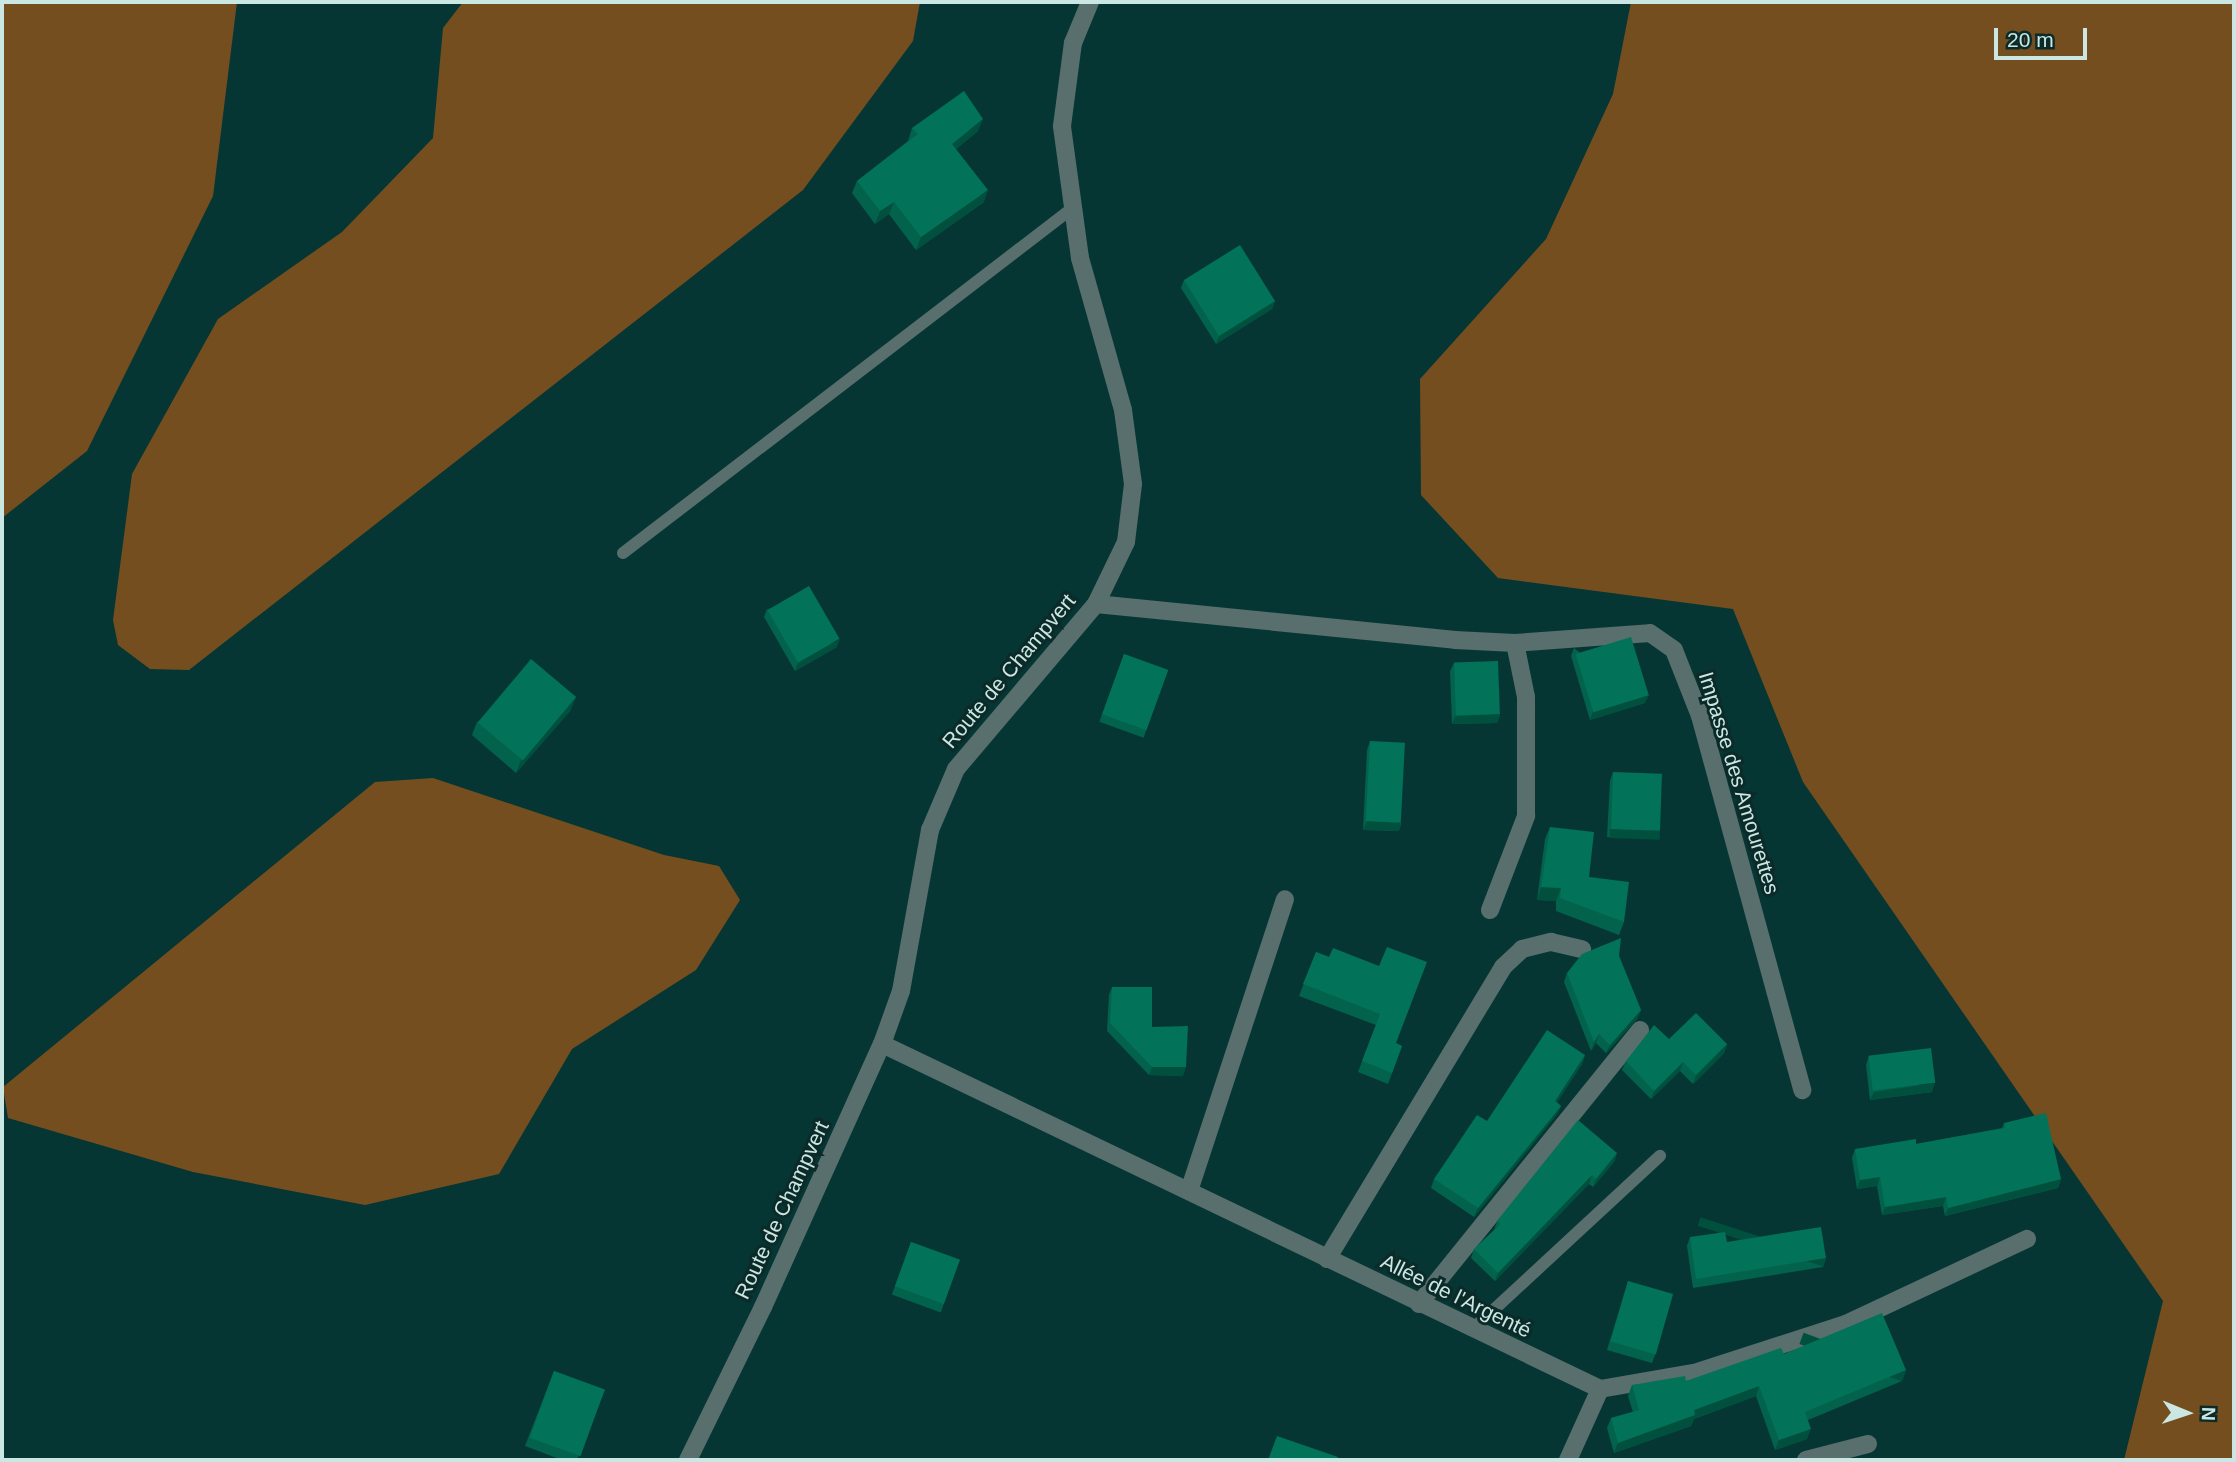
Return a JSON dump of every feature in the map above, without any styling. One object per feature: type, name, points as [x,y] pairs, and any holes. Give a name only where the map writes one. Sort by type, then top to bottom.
[{"type":"street","name":"Route de Champvert","points":[[688,1460],[763,1307],[882,1044],[901,991],[930,830],[956,769],[1096,604],[1126,542],[1133,484],[1123,410],[1070,210],[1062,126],[1073,43],[1090,2]]},
{"type":"street","name":"Impasse des Amourettes","points":[[1096,604],[1515,643],[1650,634],[1674,650],[1700,716],[1802,1090]]},
{"type":"street","points":[[1490,910],[1526,816],[1527,697],[1515,643]]},
{"type":"street","points":[[1189,1191],[1285,899]]},
{"type":"street","points":[[1327,1259],[1503,967],[1522,949],[1551,942],[1582,949]]},
{"type":"street","points":[[1419,1304],[1640,1030]]},
{"type":"street","name":"Allée de l'Argenté","points":[[882,1044],[1600,1390]]},
{"type":"street","points":[[1568,1460],[1600,1390],[1694,1373],[1846,1324],[2028,1239]]},
{"type":"street","points":[[1806,1460],[1868,1444]]},
{"type":"lane","points":[[623,553],[1070,210]]},
{"type":"lane","points":[[1473,1329],[1660,1156]]},
{"type":"shaded area","points":[[2,2],[237,2],[213,196],[87,451],[2,518]]},
{"type":"shaded area","points":[[463,2],[920,2],[913,41],[803,190],[189,670],[150,669],[118,645],[113,620],[132,474],[218,319],[342,232],[433,138],[443,28]]},
{"type":"shaded area","points":[[1631,2],[2234,2],[2234,1460],[2124,1460],[2163,1301],[1803,782],[1733,609],[1498,578],[1421,495],[1420,379],[1546,239],[1613,94]]},
{"type":"shaded area","points":[[433,778],[664,855],[719,866],[740,900],[696,970],[572,1049],[499,1174],[365,1205],[193,1172],[8,1118],[3,1087],[375,782]]},
{"type":"building","points":[[964,91],[983,119],[952,144],[988,190],[921,237],[894,202],[880,211],[857,181],[918,134],[912,128]]},
{"type":"building","points":[[1240,245],[1275,301],[1219,336],[1184,280]]},
{"type":"building","points":[[809,586],[840,639],[798,663],[767,610]]},
{"type":"building","points":[[1631,637],[1649,695],[1593,712],[1576,654]]},
{"type":"building","points":[[1124,654],[1168,670],[1146,730],[1102,714]]},
{"type":"building","points":[[531,659],[576,697],[523,761],[478,723]]},
{"type":"building","points":[[1498,661],[1500,714],[1456,716],[1454,663]]},
{"type":"building","points":[[1370,741],[1405,743],[1401,823],[1366,821]]},
{"type":"building","points":[[1613,772],[1662,774],[1660,831],[1611,829]]},
{"type":"building","points":[[1550,827],[1594,832],[1589,877],[1629,882],[1624,922],[1560,898],[1561,888],[1541,887]]},
{"type":"building","points":[[1621,938],[1619,956],[1641,1010],[1610,1045],[1599,1034],[1594,1042],[1567,973],[1582,954]]},
{"type":"building","points":[[1387,947],[1427,962],[1396,1043],[1402,1046],[1392,1073],[1362,1061],[1380,1014],[1303,984],[1316,952],[1329,957],[1333,948],[1379,966]]},
{"type":"building","points":[[1112,987],[1152,987],[1152,1027],[1188,1026],[1186,1067],[1152,1067],[1110,1023]]},
{"type":"building","points":[[1696,1013],[1727,1044],[1696,1075],[1683,1062],[1654,1091],[1626,1061],[1654,1025],[1669,1039]]},
{"type":"building","points":[[1547,1030],[1585,1055],[1555,1101],[1561,1106],[1478,1208],[1434,1179],[1477,1115],[1487,1121]]},
{"type":"building","points":[[1931,1048],[1935,1083],[1873,1090],[1868,1056]]},
{"type":"building","points":[[2046,1113],[2061,1179],[1948,1208],[1946,1197],[1885,1207],[1880,1177],[1860,1180],[1855,1149],[1916,1139],[1916,1144],[2005,1128],[2004,1123]]},
{"type":"building","points":[[1578,1120],[1617,1153],[1596,1179],[1592,1175],[1498,1273],[1474,1249],[1501,1224],[1497,1221]]},
{"type":"building","points":[[1821,1227],[1826,1258],[1696,1279],[1690,1237],[1725,1232],[1727,1242]]},
{"type":"building","points":[[911,1242],[960,1260],[944,1304],[895,1286]]},
{"type":"building","points":[[1628,1281],[1673,1294],[1656,1355],[1611,1342]]},
{"type":"building","points":[[1882,1313],[1906,1370],[1805,1412],[1811,1429],[1779,1440],[1759,1386],[1694,1410],[1695,1415],[1618,1443],[1611,1418],[1639,1410],[1632,1385],[1685,1376],[1686,1381],[1781,1348],[1784,1354]]},
{"type":"building","points":[[554,1371],[605,1389],[580,1456],[530,1438]]},
{"type":"building","points":[[1277,1436],[1338,1457],[1337,1460],[1268,1460]]}]
